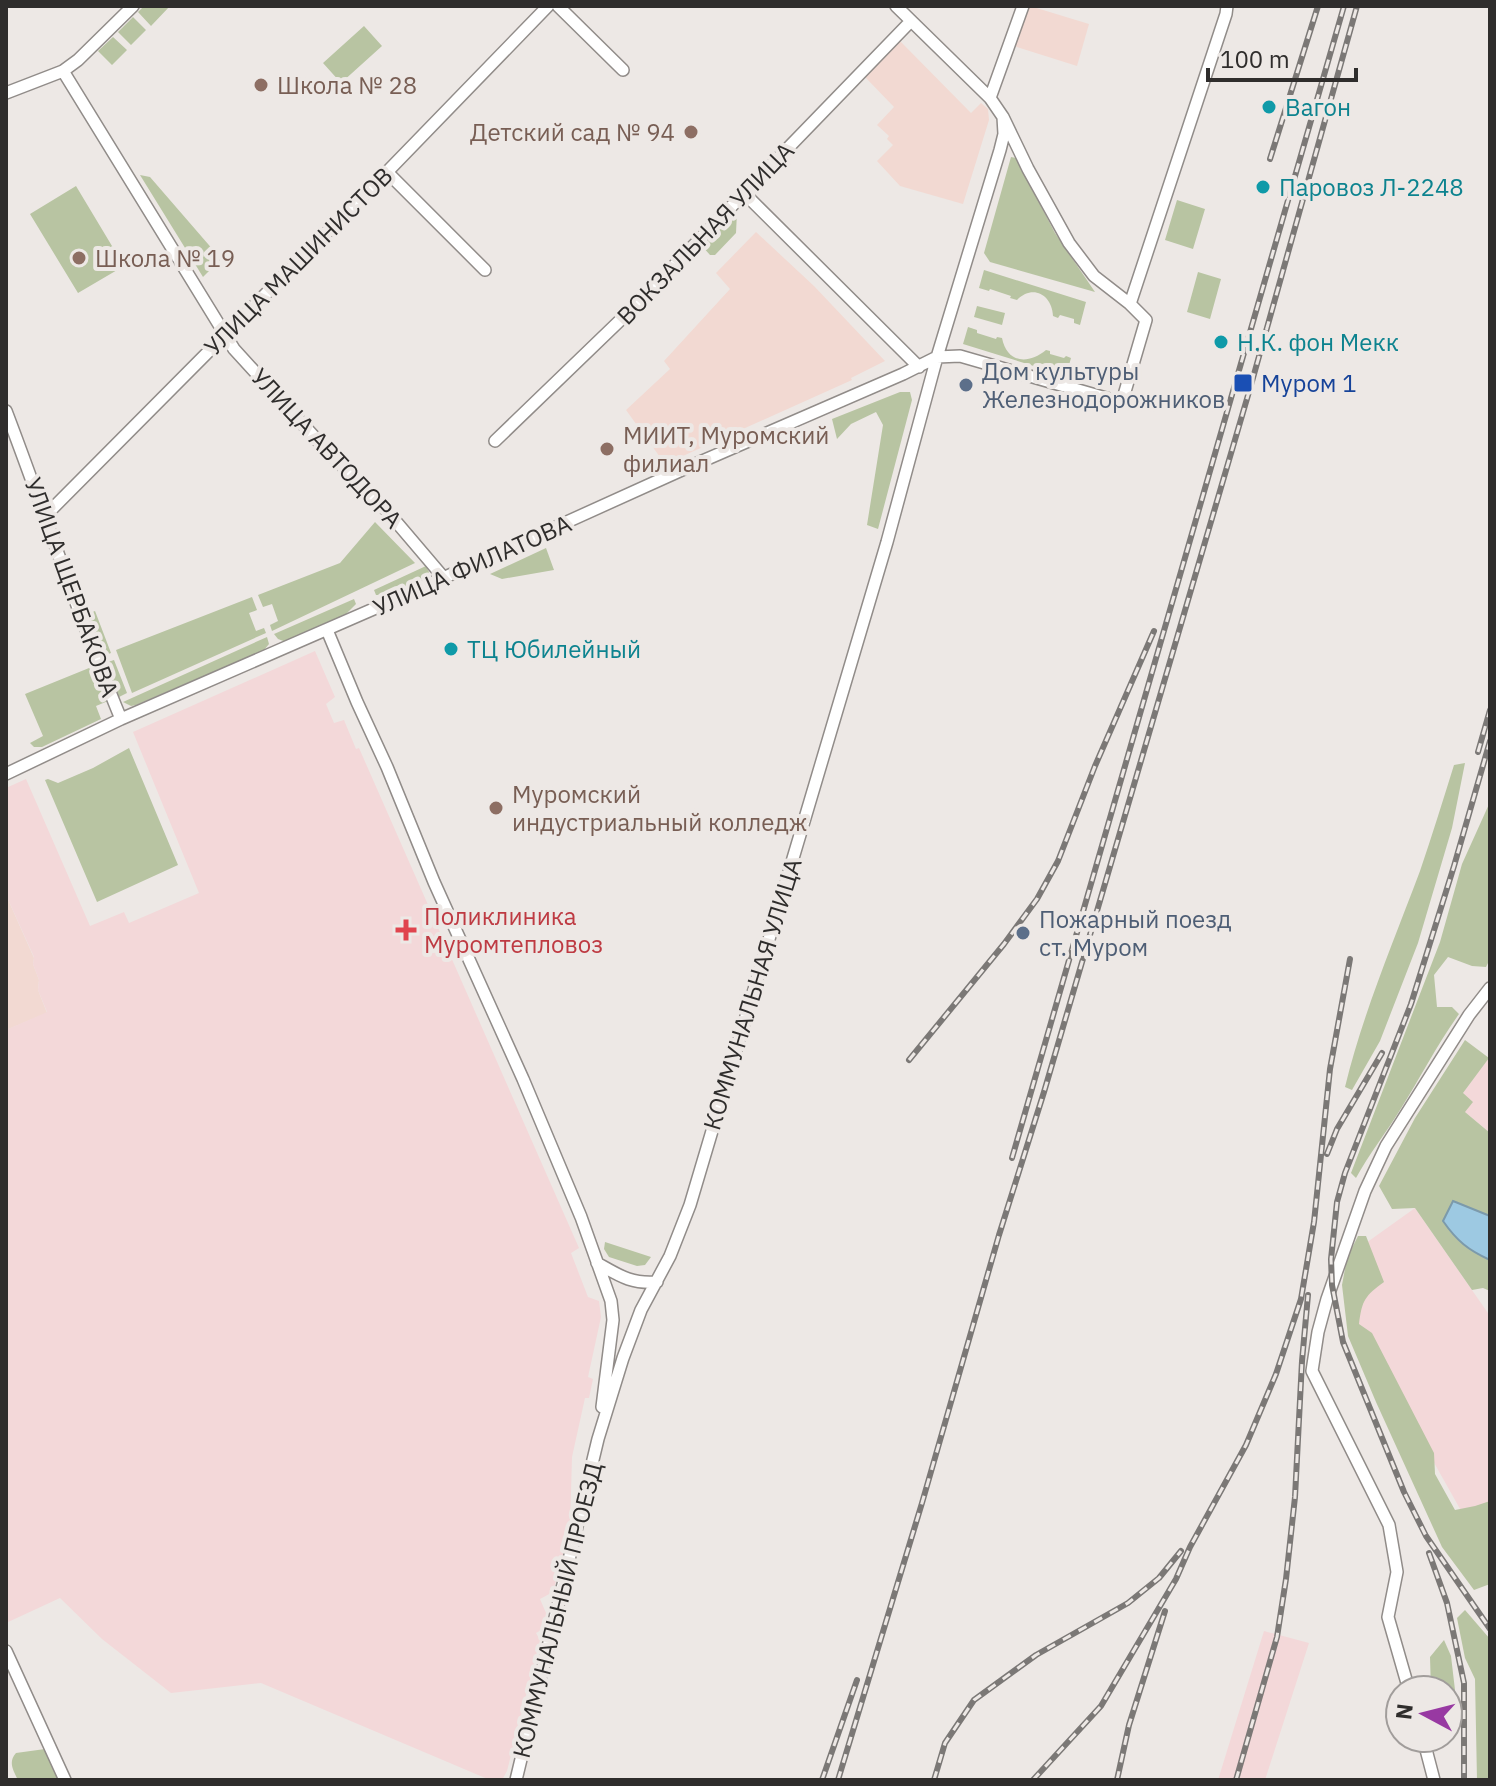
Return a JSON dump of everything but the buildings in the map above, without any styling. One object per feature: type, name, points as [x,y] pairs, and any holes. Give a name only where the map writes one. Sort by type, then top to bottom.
[{"type":"street","points":[[6,93],[63,71],[133,6]]},
{"type":"street","name":"УЛИЦА МАШИНИСТОВ","points":[[46,515],[548,6]]},
{"type":"street","points":[[558,6],[623,70]]},
{"type":"street","points":[[896,6],[990,98],[1069,243],[1094,276],[1146,320],[1120,400],[960,356],[937,357]]},
{"type":"street","points":[[990,98],[1023,6]]},
{"type":"street","points":[[1130,304],[1227,6]]},
{"type":"street","name":"ВОКЗАЛЬНАЯ УЛИЦА","points":[[495,441],[636,305],[911,21]]},
{"type":"street","name":"УЛИЦА АВТОДОРА","points":[[63,71],[234,349],[330,454],[381,504],[444,578]]},
{"type":"street","name":"КОММУНАЛЬНАЯ УЛИЦА","points":[[598,1439],[641,1310],[670,1256],[690,1205],[1000,150],[1004,134],[1003,117]]},
{"type":"street","points":[[1000,150],[1012,151],[1023,158]]},
{"type":"street","points":[[387,172],[485,270]]},
{"type":"street","points":[[744,193],[919,367]]},
{"type":"street","name":"УЛИЦА ФИЛАТОВА","points":[[6,774],[121,719],[937,357]]},
{"type":"street","name":"УЛИЦА ЩЕРБАКОВА","points":[[6,411],[97,662],[121,719]]},
{"type":"street","points":[[327,630],[434,882],[523,1079],[581,1217],[611,1301],[613,1320],[598,1439]]},
{"type":"street","points":[[1404,1674],[1388,1617],[1397,1572],[1389,1525],[1312,1371],[1327,1299],[1365,1191],[1386,1146],[1469,1015],[1490,988]]},
{"type":"street","points":[[597,1262],[615,1274],[638,1283],[657,1282]]},
{"type":"street","name":"КОММУНАЛЬНЫЙ ПРОЕЗД","points":[[516,1780],[598,1439]]},
{"type":"street","points":[[6,1651],[65,1780]]},
{"type":"street","points":[[1427,1754],[1434,1780]]},
{"type":"shaded area","points":[[1030,6],[1089,24],[1077,66],[1014,46]]},
{"type":"shaded area","points":[[900,41],[971,113],[981,103],[988,109],[989,120],[963,204],[900,186],[877,161],[893,145],[887,139],[889,136],[877,125],[894,107],[865,77]]},
{"type":"shaded area","points":[[756,232],[814,286],[885,361],[852,380],[665,464],[626,410],[670,369],[664,361],[730,289],[716,273]]},
{"type":"shaded area","points":[[315,651],[335,697],[326,704],[334,723],[344,720],[356,749],[359,748],[579,1248],[571,1253],[588,1297],[599,1301],[601,1317],[588,1377],[593,1379],[589,1398],[585,1398],[572,1457],[570,1528],[553,1592],[540,1599],[546,1613],[543,1629],[536,1633],[540,1640],[507,1771],[502,1780],[490,1780],[261,1683],[171,1693],[102,1639],[60,1598],[6,1623],[6,1030],[47,1012],[38,990],[34,957],[6,895],[6,788],[26,779],[90,926],[124,912],[129,923],[199,893],[133,732]]},
{"type":"shaded area","points":[[6,895],[34,958],[38,990],[47,1013],[6,1030]]},
{"type":"shaded area","points":[[1490,1056],[1490,1133],[1465,1112],[1463,1093]]},
{"type":"shaded area","points":[[1415,1208],[1490,1316],[1490,1541],[1482,1548],[1355,1322],[1352,1253]]},
{"type":"shaded area","points":[[1264,1631],[1309,1643],[1265,1780],[1218,1780]]},
{"type":"green space","points":[[144,6],[170,6],[151,26],[138,12]]},
{"type":"green space","points":[[133,17],[146,30],[131,45],[118,32]]},
{"type":"green space","points":[[364,26],[382,46],[341,83],[323,63]]},
{"type":"green space","points":[[113,37],[127,50],[112,65],[98,51]]},
{"type":"green space","points":[[1011,157],[1016,158],[1055,233],[1095,292],[990,262],[984,253]]},
{"type":"green space","points":[[140,175],[150,177],[221,259],[203,277]]},
{"type":"green space","points":[[76,186],[124,266],[78,293],[30,214]]},
{"type":"green space","points":[[1177,200],[1205,209],[1193,249],[1165,240]]},
{"type":"green space","points":[[734,210],[737,212],[736,233],[715,255],[710,255],[702,246],[703,242]]},
{"type":"green space","points":[[984,270],[1086,302],[1080,325],[1074,323],[1074,319],[1053,316],[1049,302],[1041,294],[1029,293],[1017,300],[979,288]]},
{"type":"green space","points":[[1198,272],[1221,279],[1210,319],[1187,312]]},
{"type":"green space","points":[[977,306],[1005,313],[1002,325],[974,317]]},
{"type":"green space","points":[[968,327],[977,330],[977,333],[1002,338],[1008,353],[1019,359],[1032,358],[1046,350],[1050,354],[1071,358],[1066,376],[963,344]]},
{"type":"green space","points":[[900,392],[910,392],[912,400],[878,529],[867,525],[883,425],[876,412],[851,424],[837,439],[832,419]]},
{"type":"green space","points":[[375,522],[415,563],[272,631],[270,625],[278,621],[272,604],[263,607],[258,595],[340,563]]},
{"type":"green space","points":[[546,548],[554,570],[502,579],[490,574]]},
{"type":"green space","points":[[426,566],[429,572],[412,586],[390,594],[376,595],[374,590]]},
{"type":"green space","points":[[252,597],[257,610],[249,613],[256,631],[264,628],[266,633],[132,693],[116,650]]},
{"type":"green space","points":[[354,599],[356,604],[345,615],[286,642],[274,634]]},
{"type":"green space","points":[[95,611],[111,653],[103,656],[87,614]]},
{"type":"green space","points":[[267,637],[269,644],[264,650],[136,705],[123,702]]},
{"type":"green space","points":[[114,660],[127,693],[119,697],[105,663]]},
{"type":"green space","points":[[94,666],[108,701],[96,706],[101,719],[42,747],[34,747],[30,743],[43,736],[25,694]]},
{"type":"green space","points":[[129,748],[178,865],[97,902],[45,780],[58,783]]},
{"type":"green space","points":[[1465,763],[1452,828],[1418,943],[1380,1041],[1352,1090],[1345,1087],[1370,1005],[1420,871],[1454,765]]},
{"type":"green space","points":[[1490,802],[1490,959],[1486,967],[1472,966],[1448,957],[1434,975],[1437,1007],[1452,1007],[1459,1014],[1356,1178],[1351,1173],[1440,942],[1462,864]]},
{"type":"green space","points":[[1465,1040],[1489,1058],[1463,1093],[1473,1102],[1465,1112],[1490,1133],[1490,1216],[1454,1201],[1479,1255],[1490,1260],[1490,1291],[1483,1288],[1472,1290],[1415,1208],[1392,1209],[1379,1186],[1415,1118]]},
{"type":"green space","points":[[1358,1236],[1366,1236],[1384,1282],[1366,1299],[1359,1324],[1372,1333],[1434,1453],[1435,1474],[1455,1510],[1490,1501],[1490,1584],[1474,1590],[1442,1547],[1348,1336],[1342,1285],[1347,1258]]},
{"type":"green space","points":[[605,1242],[651,1257],[645,1265],[637,1266],[609,1257],[604,1249]]},
{"type":"green space","points":[[1465,1610],[1490,1639],[1490,1780],[1477,1780],[1475,1679],[1465,1658],[1457,1618]]},
{"type":"green space","points":[[1444,1640],[1451,1656],[1453,1674],[1431,1674],[1430,1657]]},
{"type":"green space","points":[[45,1749],[59,1780],[18,1780],[12,1763],[16,1753]]},
{"type":"water","points":[[1453,1201],[1490,1216],[1490,1260],[1464,1244],[1443,1221]]},
{"type":"railway","points":[[1270,159],[1318,6]]},
{"type":"railway","points":[[1012,1158],[1344,6]]},
{"type":"railway","points":[[838,1780],[1251,385],[1357,6]]},
{"type":"railway","points":[[909,1060],[1037,899],[1058,861],[1095,766],[1154,631]]},
{"type":"railway","points":[[1478,752],[1490,710]]},
{"type":"railway","points":[[1490,741],[1411,1004],[1345,1173],[1337,1202],[1331,1259],[1332,1285],[1343,1342],[1404,1492],[1426,1536],[1490,1629]]},
{"type":"railway","points":[[1033,1780],[1101,1706],[1176,1579],[1190,1547],[1246,1445],[1276,1374],[1301,1299],[1314,1222],[1330,1069],[1350,959]]},
{"type":"railway","points":[[1327,1154],[1337,1129],[1382,1053]]},
{"type":"railway","points":[[1236,1780],[1277,1637],[1286,1579],[1295,1497],[1308,1295]]},
{"type":"railway","points":[[934,1780],[945,1743],[974,1700],[1036,1655],[1128,1603],[1159,1578],[1181,1551]]},
{"type":"railway","points":[[1429,1553],[1447,1603],[1464,1683],[1464,1780]]},
{"type":"railway","points":[[1117,1780],[1129,1725],[1165,1611]]},
{"type":"railway","points":[[822,1780],[857,1680]]},
{"type":"place","name":"Школа № 28","points":[[261,85]]},
{"type":"place","name":"Вагон","points":[[1269,107]]},
{"type":"place","name":"Детский сад № 94","points":[[691,132]]},
{"type":"place","name":"Паровоз Л-2248","points":[[1263,187]]},
{"type":"place","name":"Школа № 19","points":[[79,258]]},
{"type":"place","name":"Н.К. фон Мекк","points":[[1221,342]]},
{"type":"place","name":"Муром 1","points":[[1243,383]]},
{"type":"place","name":"Дом культуры Железнодорожников","points":[[966,385]]},
{"type":"place","name":"МИИТ, Муромский филиал","points":[[607,449]]},
{"type":"place","name":"ТЦ Юбилейный","points":[[451,649]]},
{"type":"place","name":"Муромский индустриальный колледж","points":[[496,808]]},
{"type":"place","name":"Поликлиника Муромтепловоз","points":[[406,930]]},
{"type":"place","name":"Пожарный поезд ст. Муром","points":[[1023,933]]}]
